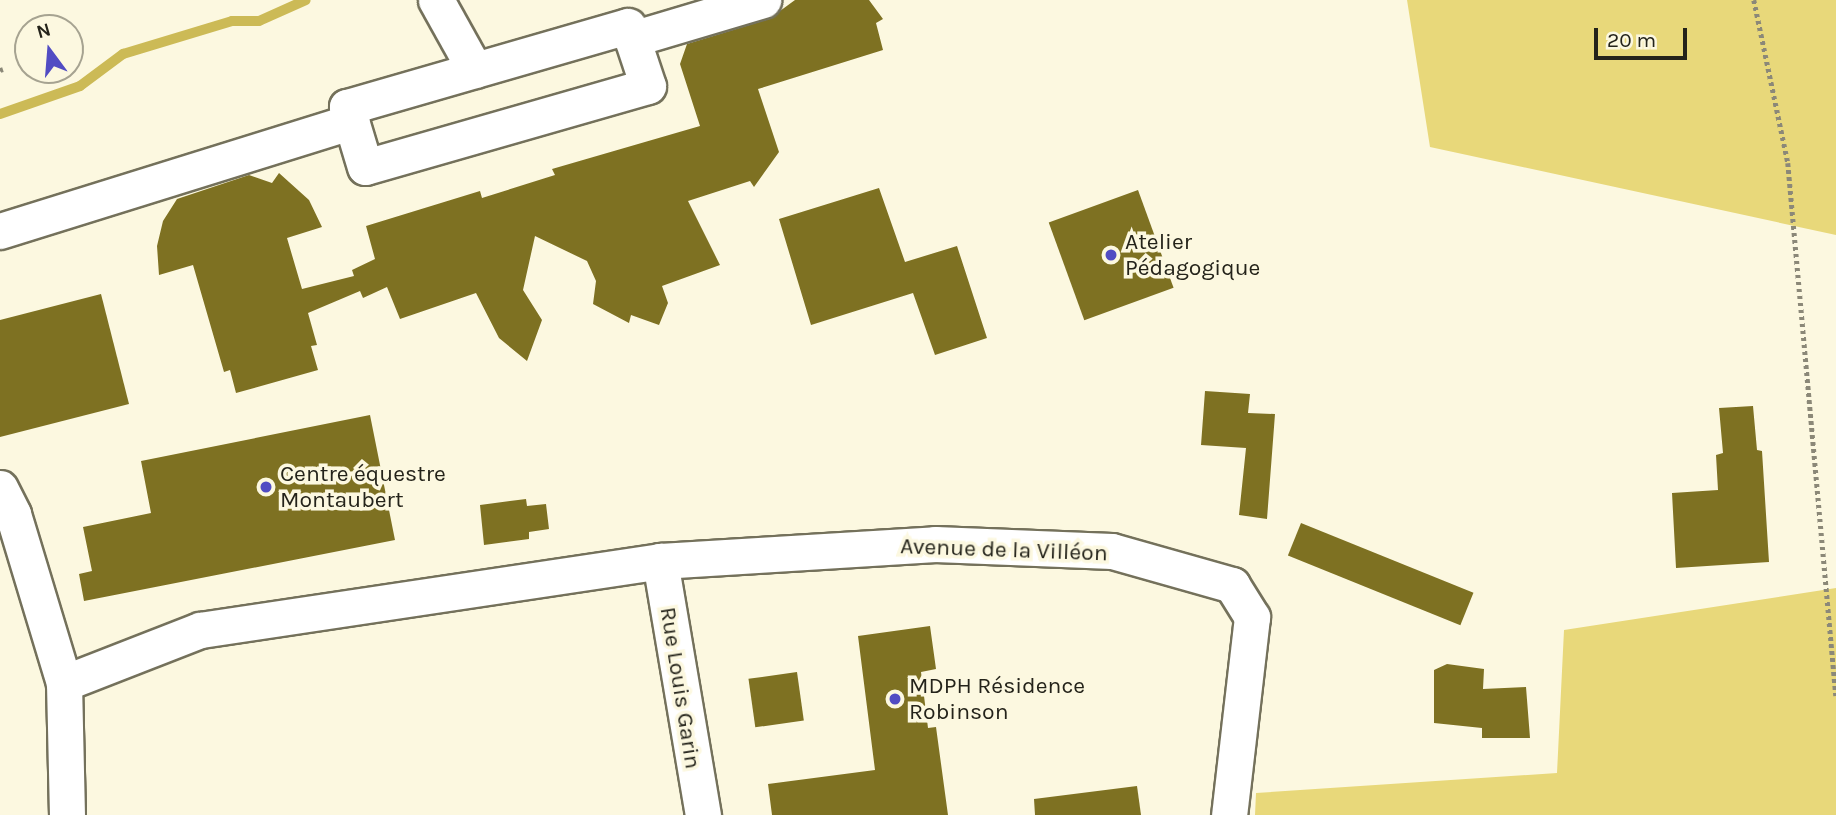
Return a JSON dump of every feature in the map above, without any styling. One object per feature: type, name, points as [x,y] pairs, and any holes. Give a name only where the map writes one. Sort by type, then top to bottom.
[{"type":"street","points":[[436,0],[475,70]]},
{"type":"street","points":[[632,39],[763,0]]},
{"type":"street","points":[[628,26],[632,39],[648,86],[365,167],[347,107],[628,26]]},
{"type":"street","points":[[0,231],[351,122]]},
{"type":"street","points":[[0,488],[13,514],[64,683],[67,815]]},
{"type":"street","name":"Avenue de la Villéon","points":[[64,683],[200,631],[660,561],[935,544],[1112,551],[1232,585],[1252,617],[1229,815]]},
{"type":"street","name":"Rue Louis Garin","points":[[660,561],[703,815]]},
{"type":"path","points":[[1754,0],[1788,163],[1836,696]]},
{"type":"shaded area","points":[[1407,0],[1836,0],[1836,235],[1430,147]]},
{"type":"shaded area","points":[[1836,588],[1836,815],[1255,815],[1256,793],[1557,773],[1564,630]]},
{"type":"building","points":[[795,0],[869,0],[883,19],[876,23],[883,50],[758,89],[779,152],[754,187],[750,181],[688,201],[720,265],[662,286],[668,303],[659,325],[631,315],[629,323],[593,304],[596,281],[587,261],[535,236],[523,290],[542,320],[527,361],[499,338],[476,293],[400,319],[387,287],[363,298],[360,291],[308,313],[317,345],[311,346],[318,370],[236,393],[230,370],[224,372],[193,265],[159,275],[157,246],[163,221],[177,199],[249,175],[272,183],[279,173],[309,200],[322,227],[287,238],[302,289],[354,276],[352,270],[375,259],[366,226],[480,191],[482,198],[555,175],[552,169],[700,126],[680,64],[687,44],[769,19]]},
{"type":"building","points":[[879,188],[905,262],[957,246],[987,338],[935,355],[913,293],[811,325],[779,219]]},
{"type":"building","name":"Atelier Pédagogique","points":[[1138,190],[1174,288],[1084,320],[1049,222]]},
{"type":"building","points":[[101,294],[129,404],[0,437],[0,320]]},
{"type":"building","points":[[1205,391],[1250,394],[1248,413],[1275,414],[1267,519],[1239,515],[1246,448],[1201,445]]},
{"type":"building","points":[[1753,406],[1757,450],[1762,451],[1769,562],[1676,568],[1672,493],[1718,490],[1716,455],[1723,453],[1719,408]]},
{"type":"building","name":"Centre équestre Montaubert","points":[[370,415],[395,540],[84,601],[79,574],[92,571],[83,527],[151,513],[141,461]]},
{"type":"building","points":[[526,499],[527,506],[546,504],[549,529],[529,532],[529,539],[484,545],[480,505]]},
{"type":"building","points":[[1301,523],[1473,593],[1460,625],[1288,555]]},
{"type":"building","name":"MDPH Résidence Robinson","points":[[930,626],[936,669],[921,672],[928,728],[936,727],[948,815],[772,815],[768,784],[875,770],[858,636]]},
{"type":"building","points":[[1447,664],[1484,669],[1483,689],[1526,687],[1530,738],[1482,738],[1482,728],[1434,723],[1434,670]]},
{"type":"building","points":[[797,672],[804,721],[755,727],[748,679]]},
{"type":"building","name":"MDPH Résidence Robinson","points":[[1137,786],[1141,815],[1035,815],[1034,799]]},
{"type":"waterway","points":[[0,114],[80,86],[123,54],[232,21],[259,21],[306,0]]},
{"type":"place","name":"Atelier Pédagogique","points":[[1111,255]]},
{"type":"place","name":"Centre équestre Montaubert","points":[[266,487]]},
{"type":"place","name":"MDPH Résidence Robinson","points":[[895,699]]}]
